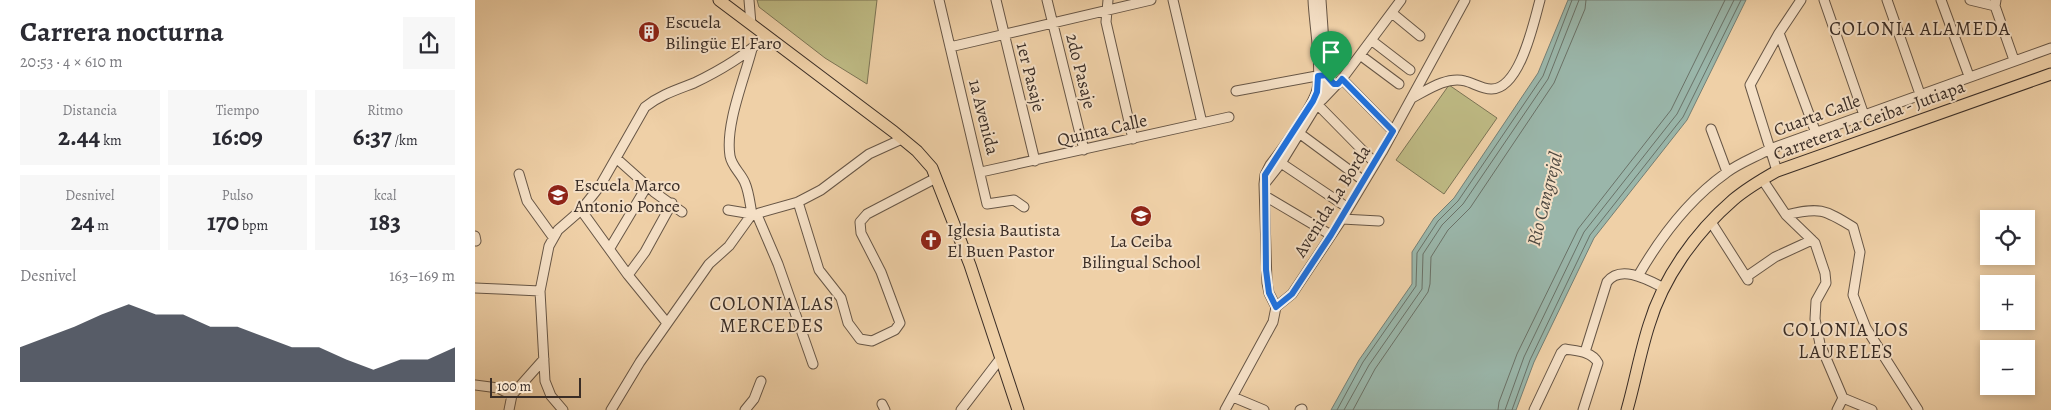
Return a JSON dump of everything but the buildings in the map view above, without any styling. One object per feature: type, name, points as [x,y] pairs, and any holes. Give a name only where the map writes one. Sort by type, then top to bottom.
[{"type":"main road","points":[[719,0],[902,139],[924,158],[936,178],[970,265],[1018,410]]},
{"type":"main road","name":"Carretera La Ceiba - Jutiapa","points":[[1627,410],[1649,324],[1663,288],[1687,250],[1732,200],[1777,170],[2051,74]]},
{"type":"street","points":[[749,0],[751,24]]},
{"type":"street","name":"1a Avenida","points":[[939,0],[987,204],[1013,200],[1024,207]]},
{"type":"street","name":"1er Pasaje","points":[[996,0],[1035,162]]},
{"type":"street","name":"2do Pasaje","points":[[1047,0],[1084,150]]},
{"type":"street","points":[[1108,0],[1106,22],[1133,139]]},
{"type":"street","points":[[950,47],[1151,0]]},
{"type":"street","points":[[1173,0],[1202,123]]},
{"type":"street","points":[[1264,184],[1281,163],[1286,148],[1315,102],[1324,93],[1313,0]]},
{"type":"street","points":[[1321,0],[1322,76]]},
{"type":"street","points":[[1225,410],[1273,322],[1276,307],[1269,293],[1266,270],[1265,175],[1270,166],[1299,133],[1315,102],[1340,82],[1401,0]]},
{"type":"street","name":"Avenida La Borda","points":[[1276,307],[1292,294],[1342,219],[1465,0]]},
{"type":"street","points":[[1411,98],[1434,86],[1450,81],[1464,80],[1491,90],[1500,87],[1514,75],[1525,53],[1539,0]]},
{"type":"street","points":[[1777,170],[1750,85],[1779,33],[1801,0]]},
{"type":"street","points":[[1824,0],[1864,115]]},
{"type":"street","points":[[1887,0],[1920,94]]},
{"type":"street","points":[[1941,0],[1969,76]]},
{"type":"street","points":[[1970,0],[1996,3],[2014,60]]},
{"type":"street","points":[[1392,13],[1421,36]]},
{"type":"street","points":[[1779,33],[1815,133]]},
{"type":"street","points":[[563,410],[551,396],[545,381],[539,291],[549,246],[553,237],[564,223],[581,210],[600,186],[638,117],[655,99],[695,82],[752,49],[766,36]]},
{"type":"street","points":[[1371,40],[1410,70]]},
{"type":"street","name":"Cuarta Calle","points":[[1638,276],[1680,213],[1700,193],[1727,172],[1771,149],[2051,48]]},
{"type":"street","points":[[611,410],[640,362],[709,264],[729,246],[752,214],[745,182],[735,169],[730,156],[730,139],[733,115],[752,49]]},
{"type":"street","points":[[1360,55],[1399,84]]},
{"type":"street","points":[[1236,91],[1322,76],[1331,82],[1340,82],[1393,131]]},
{"type":"street","points":[[1315,102],[1375,163]]},
{"type":"street","name":"Quinta Calle","points":[[981,172],[1035,162],[1229,117]]},
{"type":"street","points":[[1711,129],[1727,172]]},
{"type":"street","points":[[1299,133],[1364,182]]},
{"type":"street","points":[[813,364],[778,264],[757,217],[759,213],[798,202],[821,190],[869,154],[902,139]]},
{"type":"street","points":[[616,158],[647,186],[682,212]]},
{"type":"street","points":[[1281,163],[1348,208]]},
{"type":"street","points":[[519,174],[531,208],[553,237]]},
{"type":"street","points":[[798,202],[819,270],[841,298],[848,323],[859,340],[872,341],[895,330],[900,323],[881,272],[861,233],[860,222],[867,214],[936,178]]},
{"type":"street","points":[[1762,179],[1786,215],[1815,243],[1825,273],[1826,283],[1816,302],[1815,319],[1819,344],[1843,398],[1872,410]]},
{"type":"street","points":[[610,248],[647,186]]},
{"type":"street","points":[[1265,196],[1331,235]]},
{"type":"street","points":[[628,275],[645,252],[672,203]]},
{"type":"street","points":[[581,210],[628,275],[667,323]]},
{"type":"street","points":[[728,210],[752,214]]},
{"type":"street","points":[[1786,215],[1807,210],[1823,210],[1853,227],[1860,252],[1853,295],[1866,328],[1917,410]]},
{"type":"street","points":[[1342,219],[1379,221]]},
{"type":"street","points":[[1711,222],[1748,279],[1775,257],[1812,240]]},
{"type":"street","points":[[1585,352],[1607,282],[1611,276],[1638,276],[1663,288]]},
{"type":"street","points":[[475,288],[539,291]]},
{"type":"street","points":[[1534,410],[1561,353],[1565,349],[1585,352],[1595,358],[1597,363],[1583,410]]},
{"type":"street","points":[[509,410],[513,395],[544,359]]},
{"type":"street","points":[[961,410],[1000,360]]},
{"type":"street","points":[[745,410],[754,399],[761,381]]},
{"type":"street","points":[[475,385],[498,388],[513,395]]},
{"type":"street","points":[[1233,397],[1264,410]]},
{"type":"street","points":[[1837,410],[1843,398]]},
{"type":"shaded area","points":[[757,0],[877,0],[867,84],[825,58],[759,7]]},
{"type":"shaded area","points":[[1449,85],[1497,118],[1444,194],[1396,160]]},
{"type":"water","name":"Río Cangrejal","points":[[1568,0],[1746,0],[1687,120],[1594,238],[1534,362],[1516,410],[1331,410],[1359,360],[1412,284],[1412,252],[1434,218],[1454,198],[1538,73]]},
{"type":"place","name":"Escuela Bilingüe El Faro","points":[[649,32]]},
{"type":"place","name":"Escuela Marco Antonio Ponce","points":[[558,195]]},
{"type":"place","name":"La Ceiba Bilingual School","points":[[1141,216]]},
{"type":"place","name":"Iglesia Bautista El Buen Pastor","points":[[931,240]]},
{"type":"district","name":"COLONIA ALAMEDA","points":[[1920,29]]},
{"type":"district","name":"COLONIA LAS MERCEDES","points":[[772,315]]},
{"type":"district","name":"COLONIA LOS LAURELES","points":[[1846,341]]},
{"type":"route","points":[[1326,75],[1331,82],[1338,84],[1342,79],[1393,131],[1331,235],[1292,294],[1276,307],[1269,293],[1267,283],[1265,175],[1313,101],[1317,92],[1318,76],[1326,75]]}]
